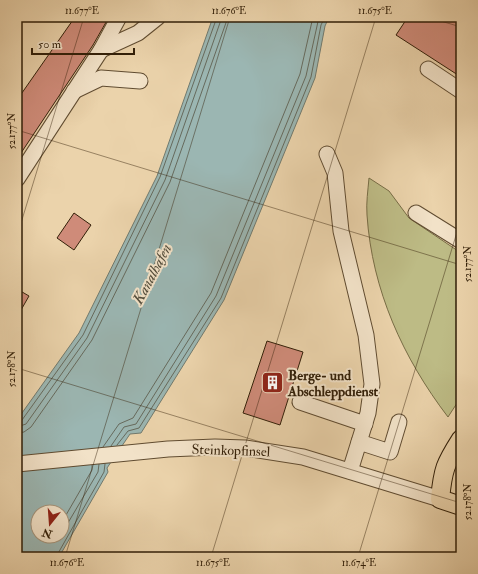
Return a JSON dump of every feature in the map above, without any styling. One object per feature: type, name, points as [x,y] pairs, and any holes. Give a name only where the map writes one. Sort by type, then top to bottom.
[{"type":"main road","points":[[461,439],[446,462],[442,475],[440,499],[461,506]]},
{"type":"street","points":[[17,179],[101,50],[119,17]]},
{"type":"street","points":[[101,50],[138,33],[158,17]]},
{"type":"street","points":[[428,69],[461,90]]},
{"type":"street","points":[[73,92],[101,78],[140,81]]},
{"type":"street","points":[[327,154],[335,173],[339,216],[346,258],[367,346],[372,384],[370,403],[365,424],[350,471]]},
{"type":"street","points":[[416,213],[461,241]]},
{"type":"street","points":[[300,402],[365,424]]},
{"type":"street","points":[[359,442],[390,452],[399,422]]},
{"type":"street","name":"Steinkopfinsel","points":[[17,464],[168,449],[231,447],[273,451],[303,457],[440,499]]},
{"type":"shaded area","points":[[369,178],[389,191],[409,218],[461,253],[461,397],[448,417],[417,371],[404,347],[392,322],[383,296],[375,270],[370,243],[367,210]]},
{"type":"water","name":"Kanalhafen","points":[[213,17],[329,17],[325,26],[315,78],[224,300],[141,433],[130,434],[107,468],[108,472],[70,538],[70,504],[30,504],[30,544],[66,544],[59,557],[17,557],[17,420],[79,333],[157,176]]},
{"type":"building","points":[[75,17],[109,17],[93,45],[17,159],[17,100]]},
{"type":"building","points":[[408,17],[461,17],[461,77],[396,35]]},
{"type":"building","points":[[74,213],[91,225],[74,250],[57,238]]},
{"type":"building","points":[[17,289],[29,296],[17,317]]},
{"type":"building","name":"Berge- und Abschleppdienst","points":[[267,341],[303,352],[280,425],[243,413]]},
{"type":"place","name":"Berge- und Abschleppdienst","points":[[273,383]]}]
